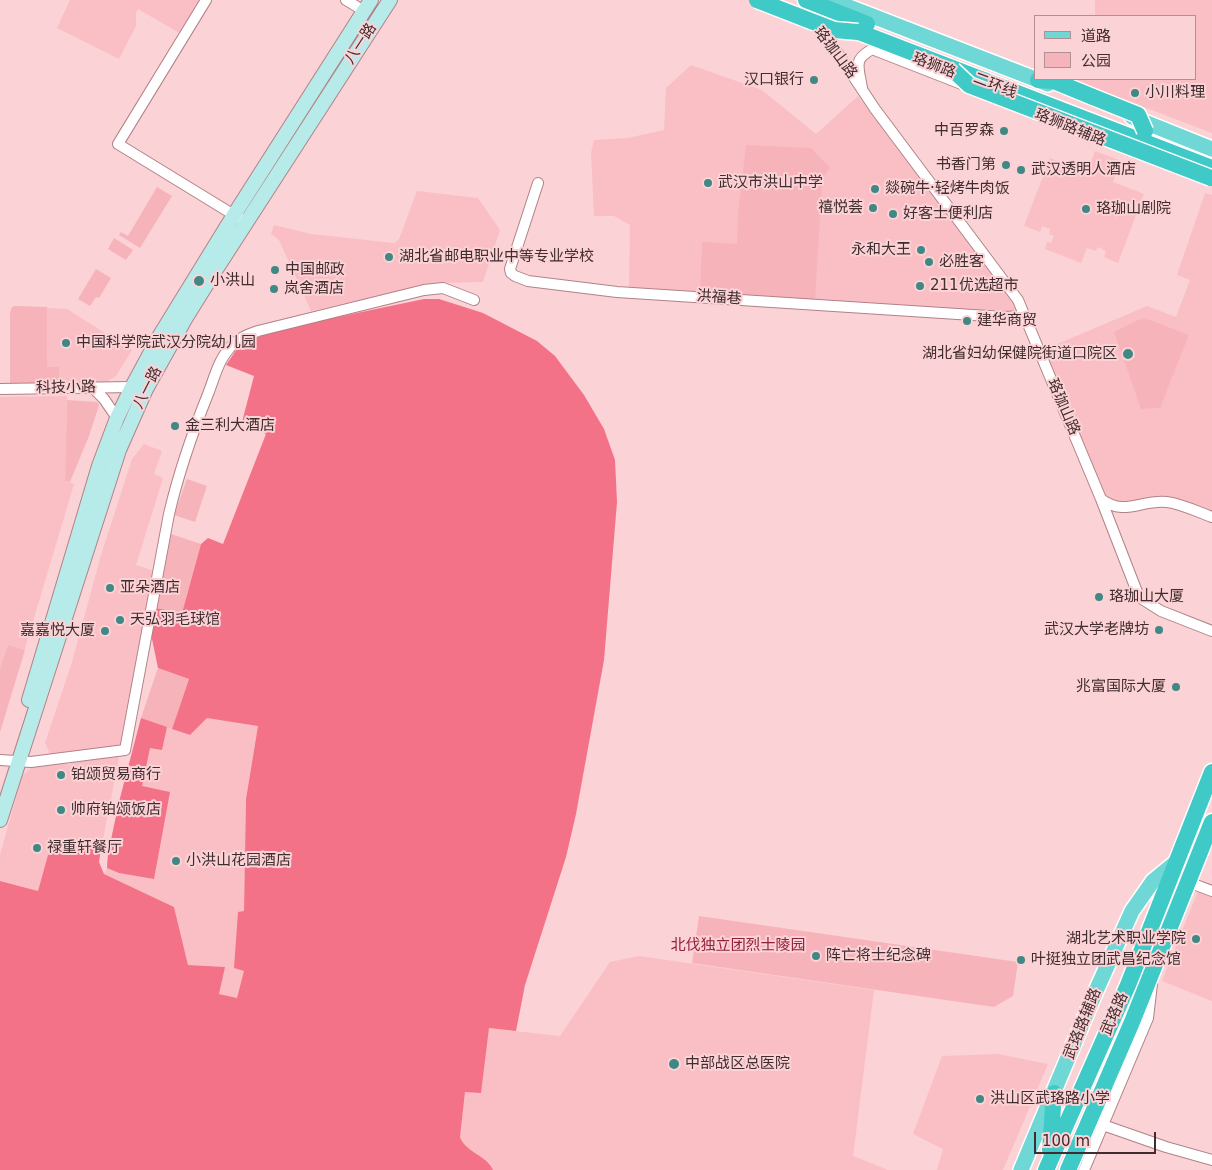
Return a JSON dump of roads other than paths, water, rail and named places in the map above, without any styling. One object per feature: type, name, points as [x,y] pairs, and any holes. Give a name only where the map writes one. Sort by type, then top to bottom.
[{"type":"highway","points":[[757,0],[834,30],[858,32]]},
{"type":"highway","points":[[779,0],[953,70],[969,85],[1212,176]]},
{"type":"highway","name":"二环线","points":[[805,7],[1212,157]]},
{"type":"highway","points":[[1038,80],[1054,81],[1138,115],[1145,131]]},
{"type":"highway","name":"武珞路","points":[[1047,1167],[1128,984],[1212,772]]},
{"type":"highway","name":"武珞路","points":[[1068,1170],[1155,966],[1212,822]]},
{"type":"highway","points":[[1047,1167],[1054,1093]]},
{"type":"main road","name":"八一路","points":[[0,820],[10,761],[104,492],[129,425],[146,389],[185,319],[390,0]]},
{"type":"main road","name":"珞狮路","points":[[769,0],[805,7],[876,47],[1212,176]]},
{"type":"main road","name":"珞狮路","points":[[830,0],[1034,78]]},
{"type":"main road","name":"八一路","points":[[0,793],[91,490],[117,418],[159,337],[367,6]]},
{"type":"main road","name":"珞狮路","points":[[1038,80],[1212,149]]},
{"type":"main road","name":"武珞路辅路","points":[[1021,1170],[1098,985],[1132,911],[1153,881],[1175,863]]},
{"type":"street","points":[[206,0],[118,144],[247,223]]},
{"type":"street","points":[[346,0],[367,6]]},
{"type":"street","name":"珞珈山路","points":[[805,7],[863,92],[1013,292],[1025,316],[1101,499],[1139,596],[1161,611],[1212,631]]},
{"type":"street","name":"珞珈山路","points":[[863,92],[859,60],[862,54],[876,47]]},
{"type":"street","name":"洪福巷","points":[[538,183],[510,269],[511,273],[524,280],[617,292],[1004,317],[1025,316]]},
{"type":"street","points":[[10,761],[125,750],[168,514],[177,479],[185,452],[219,365],[229,348],[245,335],[258,331],[424,290],[443,288],[474,300]]},
{"type":"street","name":"科技小路","points":[[0,389],[132,387]]},
{"type":"street","points":[[93,388],[104,399],[117,418]]},
{"type":"street","points":[[1101,499],[1111,506],[1120,508],[1154,502],[1168,502],[1212,517]]},
{"type":"street","points":[[1188,882],[1212,891]]},
{"type":"street","points":[[1084,1170],[1148,1018],[1155,966]]},
{"type":"street","points":[[1103,1125],[1166,1147],[1212,1160]]},
{"type":"place","name":"汉口银行","points":[[814,80]]},
{"type":"place","name":"小川料理","points":[[1135,93]]},
{"type":"place","name":"中百罗森","points":[[1004,131]]},
{"type":"place","name":"书香门第","points":[[1006,165]]},
{"type":"place","name":"武汉透明人酒店","points":[[1021,170]]},
{"type":"place","name":"武汉市洪山中学","points":[[708,183]]},
{"type":"place","name":"燚碗牛·轻烤牛肉饭","points":[[875,189]]},
{"type":"place","name":"禧悦荟","points":[[873,208]]},
{"type":"place","name":"珞珈山剧院","points":[[1086,209]]},
{"type":"place","name":"好客士便利店","points":[[893,214]]},
{"type":"place","name":"永和大王","points":[[921,250]]},
{"type":"place","name":"湖北省邮电职业中等专业学校","points":[[389,257]]},
{"type":"place","name":"必胜客","points":[[929,262]]},
{"type":"place","name":"中国邮政","points":[[275,270]]},
{"type":"place","name":"小洪山","points":[[199,281]]},
{"type":"place","name":"211优选超市","points":[[920,286]]},
{"type":"place","name":"岚舍酒店","points":[[274,289]]},
{"type":"place","name":"建华商贸","points":[[967,321]]},
{"type":"place","name":"中国科学院武汉分院幼儿园","points":[[66,343]]},
{"type":"place","name":"湖北省妇幼保健院街道口院区","points":[[1128,354]]},
{"type":"place","name":"金三利大酒店","points":[[175,426]]},
{"type":"place","name":"亚朵酒店","points":[[110,588]]},
{"type":"place","name":"珞珈山大厦","points":[[1099,597]]},
{"type":"place","name":"天弘羽毛球馆","points":[[120,620]]},
{"type":"place","name":"武汉大学老牌坊","points":[[1159,630]]},
{"type":"place","name":"嘉嘉悦大厦","points":[[105,631]]},
{"type":"place","name":"兆富国际大厦","points":[[1176,687]]},
{"type":"place","name":"铂颂贸易商行","points":[[61,775]]},
{"type":"place","name":"帅府铂颂饭店","points":[[61,810]]},
{"type":"place","name":"禄重轩餐厅","points":[[37,848]]},
{"type":"place","name":"小洪山花园酒店","points":[[176,861]]},
{"type":"place","name":"湖北艺术职业学院","points":[[1196,939]]},
{"type":"place","name":"阵亡将士纪念碑","points":[[816,956]]},
{"type":"place","name":"叶挺独立团武昌纪念馆","points":[[1021,960]]},
{"type":"place","name":"中部战区总医院","points":[[674,1064]]},
{"type":"place","name":"洪山区武珞路小学","points":[[980,1099]]},
{"type":"park label","name":"北伐独立团烈士陵园","points":[[738,946]]}]
